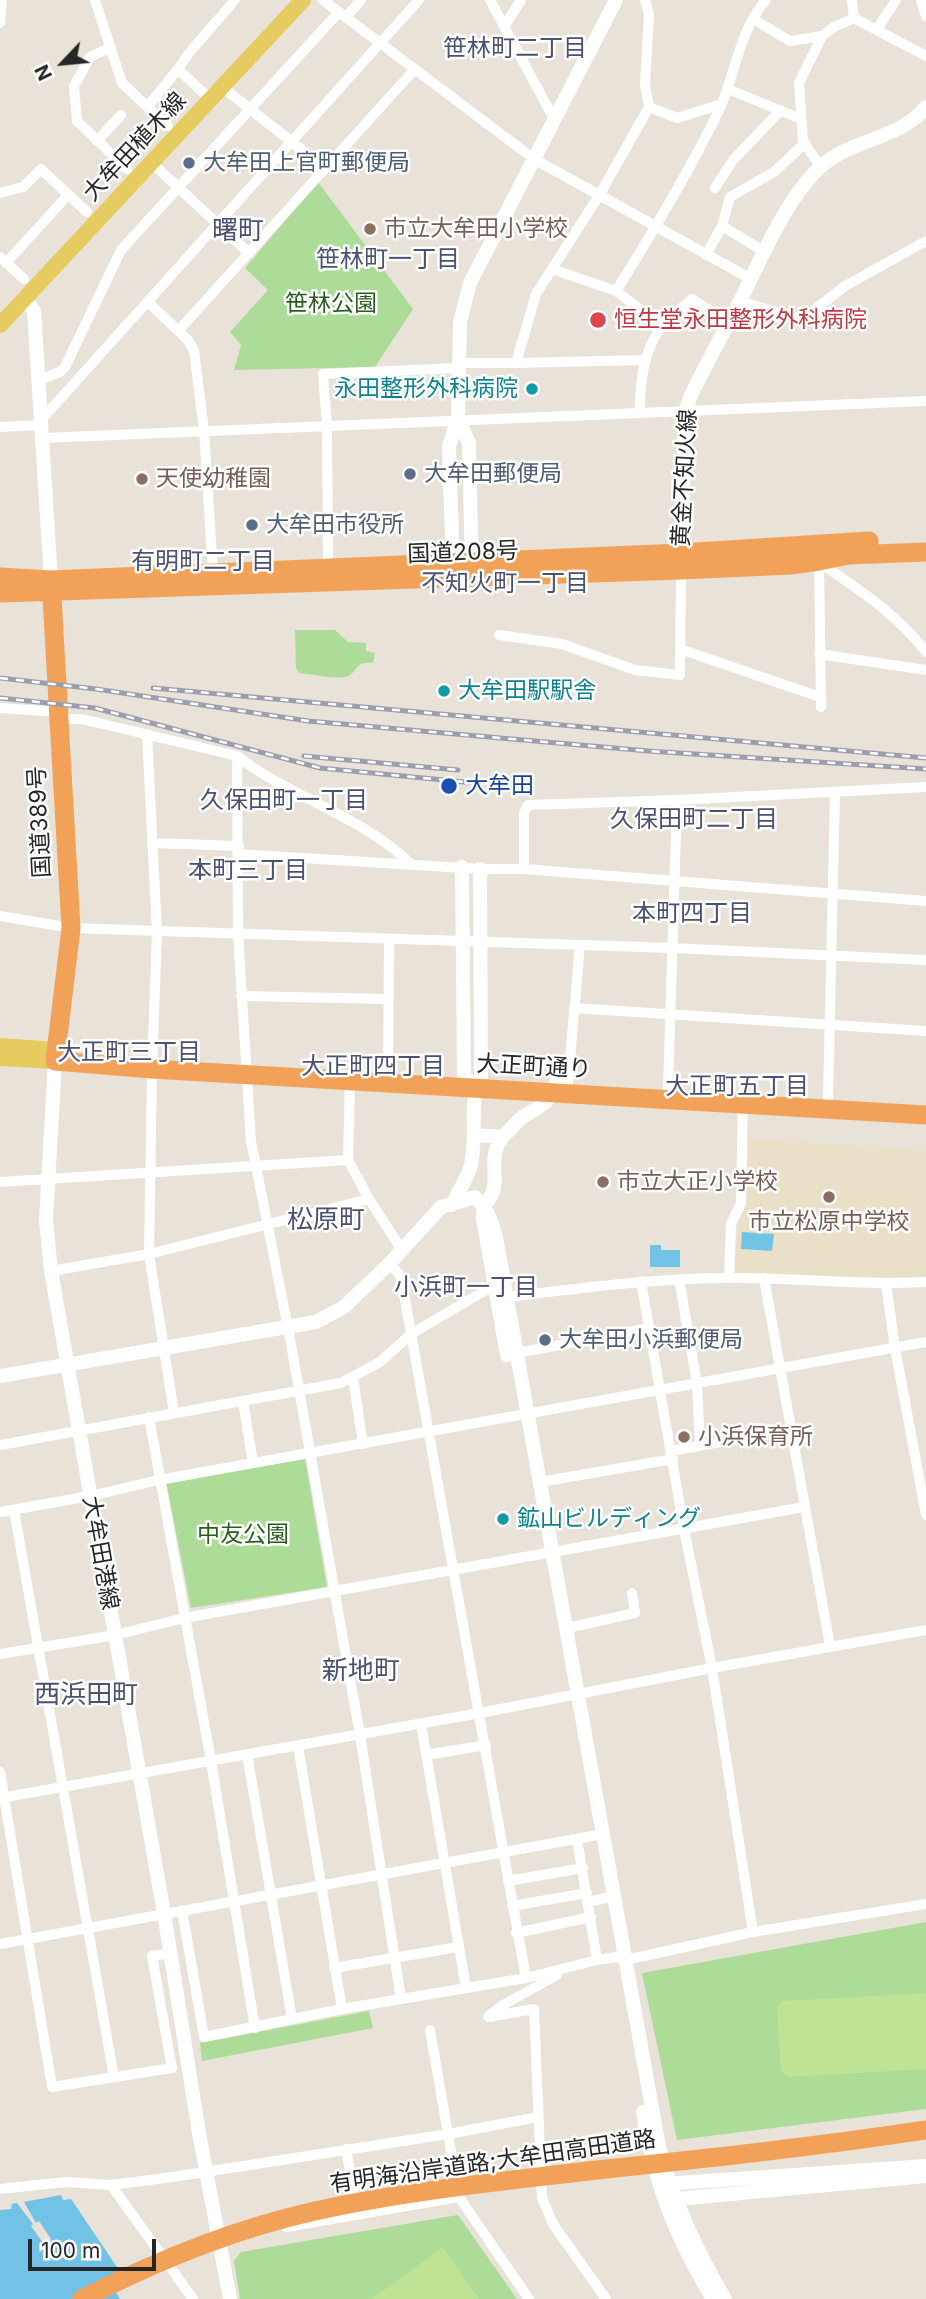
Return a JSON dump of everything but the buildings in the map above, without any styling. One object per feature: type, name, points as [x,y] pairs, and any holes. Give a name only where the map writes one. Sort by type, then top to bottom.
[{"type":"highway","name":"国道208号","points":[[0,577],[51,586],[681,561],[818,553],[926,540]]},
{"type":"highway","name":"国道208号","points":[[818,553],[849,555],[926,552]]},
{"type":"highway","name":"国道208号","points":[[0,593],[213,572],[328,568],[462,569]]},
{"type":"highway","name":"国道389号","points":[[51,586],[71,928],[56,1055]]},
{"type":"highway","name":"大正町通り","points":[[56,1055],[559,1085],[926,1115]]},
{"type":"highway","name":"大正町通り","points":[[245,1068],[350,1080],[388,1076]]},
{"type":"highway","name":"大正町通り","points":[[559,1085],[668,1088],[742,1099],[828,1097],[926,1103]]},
{"type":"highway","points":[[785,2150],[926,2118]]},
{"type":"highway","name":"有明海沿岸道路;大牟田高田道路","points":[[82,2299],[155,2264],[261,2225],[376,2198],[463,2191],[524,2178],[785,2150],[926,2130]]},
{"type":"main road","name":"大牟田植木線","points":[[0,325],[303,0]]},
{"type":"main road","points":[[0,1046],[56,1055]]},
{"type":"main road","points":[[0,1058],[56,1055]]},
{"type":"street","points":[[0,23],[2,0]]},
{"type":"street","points":[[95,0],[122,83],[168,126]]},
{"type":"street","points":[[148,106],[188,52],[235,0]]},
{"type":"street","points":[[323,0],[534,159],[751,279]]},
{"type":"street","points":[[39,380],[60,373],[65,367],[115,259],[250,109],[342,14],[361,0]]},
{"type":"street","points":[[43,427],[218,224],[419,0]]},
{"type":"street","points":[[489,0],[554,119]]},
{"type":"street","points":[[504,27],[521,0]]},
{"type":"street","points":[[462,569],[449,446],[458,419],[460,321],[470,283],[616,0]]},
{"type":"street","points":[[516,363],[536,294],[600,194],[649,107],[645,85],[649,14],[645,0]]},
{"type":"street","points":[[617,291],[656,227],[722,104],[729,89],[742,39],[766,0]]},
{"type":"street","points":[[852,0],[854,18]]},
{"type":"street","points":[[877,29],[896,0]]},
{"type":"street","points":[[921,0],[926,16]]},
{"type":"street","points":[[821,167],[804,144],[799,83],[822,36],[854,18],[926,56]]},
{"type":"street","points":[[752,19],[790,41],[822,36]]},
{"type":"street","points":[[111,47],[90,57],[74,86],[77,121],[127,169]]},
{"type":"street","points":[[178,69],[216,93],[250,109],[325,168]]},
{"type":"street","points":[[179,330],[415,69]]},
{"type":"street","points":[[729,89],[801,118]]},
{"type":"street","points":[[649,107],[677,118],[722,104]]},
{"type":"street","name":"黄金不知火線","points":[[681,561],[685,411],[765,252],[795,197],[821,167],[849,149],[896,130],[917,117],[926,107]]},
{"type":"street","points":[[715,188],[733,160],[780,110]]},
{"type":"street","points":[[97,141],[121,115]]},
{"type":"street","points":[[706,255],[722,226],[730,197],[774,173],[804,144]]},
{"type":"street","points":[[152,163],[249,253]]},
{"type":"street","points":[[0,193],[23,187],[41,169],[87,212]]},
{"type":"street","points":[[24,279],[3,260],[68,195]]},
{"type":"street","points":[[722,226],[765,252]]},
{"type":"street","points":[[740,301],[796,318],[809,314],[845,286],[926,241]]},
{"type":"street","points":[[552,269],[617,291],[662,326]]},
{"type":"street","points":[[24,297],[34,311],[51,586]]},
{"type":"street","points":[[640,412],[640,382],[645,360],[662,326],[692,299],[729,323]]},
{"type":"street","points":[[149,303],[179,330],[194,351],[204,430],[213,572]]},
{"type":"street","points":[[328,568],[327,425],[323,374],[459,365],[645,360]]},
{"type":"street","points":[[0,427],[204,430],[926,401]]},
{"type":"street","points":[[680,649],[821,702],[818,553]]},
{"type":"street","points":[[818,553],[885,609],[913,635],[926,652]]},
{"type":"street","points":[[499,635],[562,644],[635,670],[680,675],[681,561]]},
{"type":"street","points":[[819,654],[926,670]]},
{"type":"street","points":[[0,708],[82,719],[237,756],[255,770],[391,845],[411,864]]},
{"type":"street","points":[[147,734],[157,932],[149,1254],[174,1413]]},
{"type":"street","points":[[237,756],[238,934],[245,1068],[255,1168],[288,1330],[360,1735],[401,1999]]},
{"type":"street","points":[[524,869],[524,813],[527,805],[926,787]]},
{"type":"street","points":[[828,1097],[835,792]]},
{"type":"street","points":[[668,1088],[677,800]]},
{"type":"street","points":[[152,843],[926,901]]},
{"type":"street","points":[[0,1384],[67,1369],[288,1330],[316,1322],[344,1307],[449,1211],[471,1165],[475,1135],[462,867]]},
{"type":"street","points":[[473,1080],[482,942],[480,869]]},
{"type":"street","points":[[0,916],[71,928],[672,948],[926,960]]},
{"type":"street","points":[[388,939],[388,1076]]},
{"type":"street","points":[[575,1695],[567,1628],[548,1553],[540,1482],[523,1414],[517,1353],[482,1219],[483,1205],[493,1193],[494,1154],[503,1137],[523,1117],[542,1108],[559,1085],[574,1008],[580,945]]},
{"type":"street","points":[[241,996],[388,999]]},
{"type":"street","points":[[574,1008],[926,1031]]},
{"type":"street","name":"大牟田港線","points":[[56,1055],[46,1220],[51,1271],[230,2299]]},
{"type":"street","points":[[350,1080],[348,1160],[402,1250]]},
{"type":"street","points":[[729,1278],[731,1224],[741,1203],[742,1099]]},
{"type":"street","points":[[475,1135],[503,1137]]},
{"type":"street","points":[[0,1182],[255,1168],[348,1160]]},
{"type":"street","points":[[392,1265],[441,1207],[475,1197],[483,1205]]},
{"type":"street","points":[[51,1271],[149,1254],[369,1199]]},
{"type":"street","points":[[392,1265],[401,1277],[526,1978]]},
{"type":"street","points":[[0,1445],[78,1429],[328,1387],[353,1378],[380,1362],[411,1334],[486,1290],[501,1293],[641,1281],[729,1278],[886,1284],[926,1282]]},
{"type":"street","points":[[764,1278],[830,1646]]},
{"type":"street","points":[[679,1279],[696,1383],[700,1445]]},
{"type":"street","points":[[641,1281],[684,1529],[712,1668],[753,1931]]},
{"type":"street","points":[[886,1284],[926,1515]]},
{"type":"street","points":[[501,1293],[621,1959],[649,2149],[684,2247],[713,2299]]},
{"type":"street","points":[[517,1353],[650,1328]]},
{"type":"street","points":[[0,1512],[159,1480],[926,1342]]},
{"type":"street","points":[[0,1376],[67,1369]]},
{"type":"street","points":[[353,1378],[363,1444]]},
{"type":"street","points":[[243,1401],[253,1463]]},
{"type":"street","points":[[149,1417],[211,1761],[255,2028]]},
{"type":"street","points":[[540,1482],[737,1439]]},
{"type":"street","points":[[0,1654],[115,1635],[184,1618],[453,1572],[804,1507]]},
{"type":"street","points":[[14,1510],[114,2077]]},
{"type":"street","points":[[567,1628],[635,1613],[632,1593]]},
{"type":"street","points":[[2,1798],[421,1724],[926,1630]]},
{"type":"street","points":[[421,1724],[466,1988]]},
{"type":"street","points":[[426,1755],[485,1745]]},
{"type":"street","points":[[298,1746],[342,2010]]},
{"type":"street","points":[[247,1755],[292,2020]]},
{"type":"street","points":[[0,1772],[2,1798],[52,2087],[172,2068],[152,1956],[171,1953]]},
{"type":"street","points":[[0,1944],[599,1835]]},
{"type":"street","points":[[578,1839],[597,1960]]},
{"type":"street","points":[[508,1881],[583,1868]]},
{"type":"street","points":[[512,1906],[610,1897]]},
{"type":"street","points":[[182,1910],[204,2037],[526,1978],[597,1960],[621,1959],[753,1931],[926,1904]]},
{"type":"street","points":[[516,1933],[590,1917]]},
{"type":"street","points":[[334,1968],[458,1947]]},
{"type":"street","points":[[570,1968],[503,2005],[488,2017],[534,2009],[542,2198],[553,2224],[606,2299]]},
{"type":"street","points":[[430,2030],[448,2134],[463,2191],[529,2299]]},
{"type":"street","points":[[0,2189],[66,2182],[111,2185],[448,2134],[538,2117]]},
{"type":"street","points":[[346,2149],[357,2216]]},
{"type":"street","points":[[663,2184],[926,2166]]},
{"type":"street","points":[[669,2199],[926,2176]]},
{"type":"street","points":[[111,2185],[193,2299]]},
{"type":"street","points":[[219,2237],[357,2216],[463,2191]]},
{"type":"street","points":[[669,2199],[725,2299]]},
{"type":"shaded area","points":[[749,1139],[926,1150],[926,1276],[883,1278],[735,1273],[738,1226],[747,1204]]},
{"type":"green space","name":"笹林公園","points":[[318,182],[413,309],[375,367],[234,370],[241,345],[230,332],[268,290],[245,268]]},
{"type":"green space","points":[[295,630],[335,630],[348,642],[366,643],[366,651],[375,653],[373,663],[362,664],[345,677],[299,673],[296,668]]},
{"type":"green space","name":"中友公園","points":[[305,1459],[327,1587],[191,1608],[166,1482]]},
{"type":"green space","points":[[926,1922],[926,2109],[677,2140],[642,1973]]},
{"type":"green space","points":[[926,1993],[926,2069],[788,2077],[781,2072],[777,2010],[782,2001]]},
{"type":"green space","points":[[369,2011],[373,2028],[202,2061],[200,2043]]},
{"type":"green space","points":[[458,2215],[517,2299],[240,2299],[234,2261],[241,2252]]},
{"type":"green space","points":[[443,2247],[479,2299],[372,2299]]},
{"type":"water","points":[[742,1232],[774,1234],[772,1251],[741,1249]]},
{"type":"water","points":[[650,1245],[661,1245],[661,1250],[680,1250],[680,1267],[650,1267]]},
{"type":"water","points":[[61,2195],[63,2200],[71,2199],[119,2270],[115,2290],[120,2299],[0,2299],[0,2210],[11,2209],[12,2204],[17,2203],[44,2244],[51,2239],[39,2221],[36,2223],[24,2202]]},
{"type":"railway","points":[[0,678],[96,689],[308,721],[648,751],[926,769]]},
{"type":"railway","points":[[153,688],[926,758]]},
{"type":"railway","points":[[0,698],[95,708],[320,768],[475,783]]},
{"type":"railway","points":[[304,756],[458,770]]},
{"type":"place","name":"大牟田上官町郵便局","points":[[189,163]]},
{"type":"place","name":"市立大牟田小学校","points":[[370,229]]},
{"type":"place","name":"恒生堂永田整形外科病院","points":[[598,320]]},
{"type":"place","name":"永田整形外科病院","points":[[532,389]]},
{"type":"place","name":"大牟田郵便局","points":[[410,474]]},
{"type":"place","name":"天使幼稚園","points":[[142,479]]},
{"type":"place","name":"大牟田市役所","points":[[252,525]]},
{"type":"place","name":"大牟田駅駅舎","points":[[444,691]]},
{"type":"place","name":"大牟田","points":[[449,786]]},
{"type":"place","name":"市立大正小学校","points":[[603,1182]]},
{"type":"place","name":"市立松原中学校","points":[[829,1197]]},
{"type":"place","name":"大牟田小浜郵便局","points":[[545,1340]]},
{"type":"place","name":"小浜保育所","points":[[684,1437]]},
{"type":"place","name":"鉱山ビルディング","points":[[503,1519]]},
{"type":"district","name":"笹林町二丁目","points":[[515,49]]},
{"type":"district","name":"曙町","points":[[238,231]]},
{"type":"district","name":"笹林町一丁目","points":[[388,260]]},
{"type":"district","name":"有明町二丁目","points":[[203,562]]},
{"type":"district","name":"不知火町一丁目","points":[[505,584]]},
{"type":"district","name":"久保田町一丁目","points":[[284,801]]},
{"type":"district","name":"久保田町二丁目","points":[[694,820]]},
{"type":"district","name":"本町三丁目","points":[[248,871]]},
{"type":"district","name":"本町四丁目","points":[[692,914]]},
{"type":"district","name":"大正町三丁目","points":[[129,1053]]},
{"type":"district","name":"大正町四丁目","points":[[373,1067]]},
{"type":"district","name":"大正町五丁目","points":[[737,1087]]},
{"type":"district","name":"松原町","points":[[326,1220]]},
{"type":"district","name":"小浜町一丁目","points":[[466,1288]]},
{"type":"district","name":"新地町","points":[[361,1671]]},
{"type":"district","name":"西浜田町","points":[[86,1695]]}]
